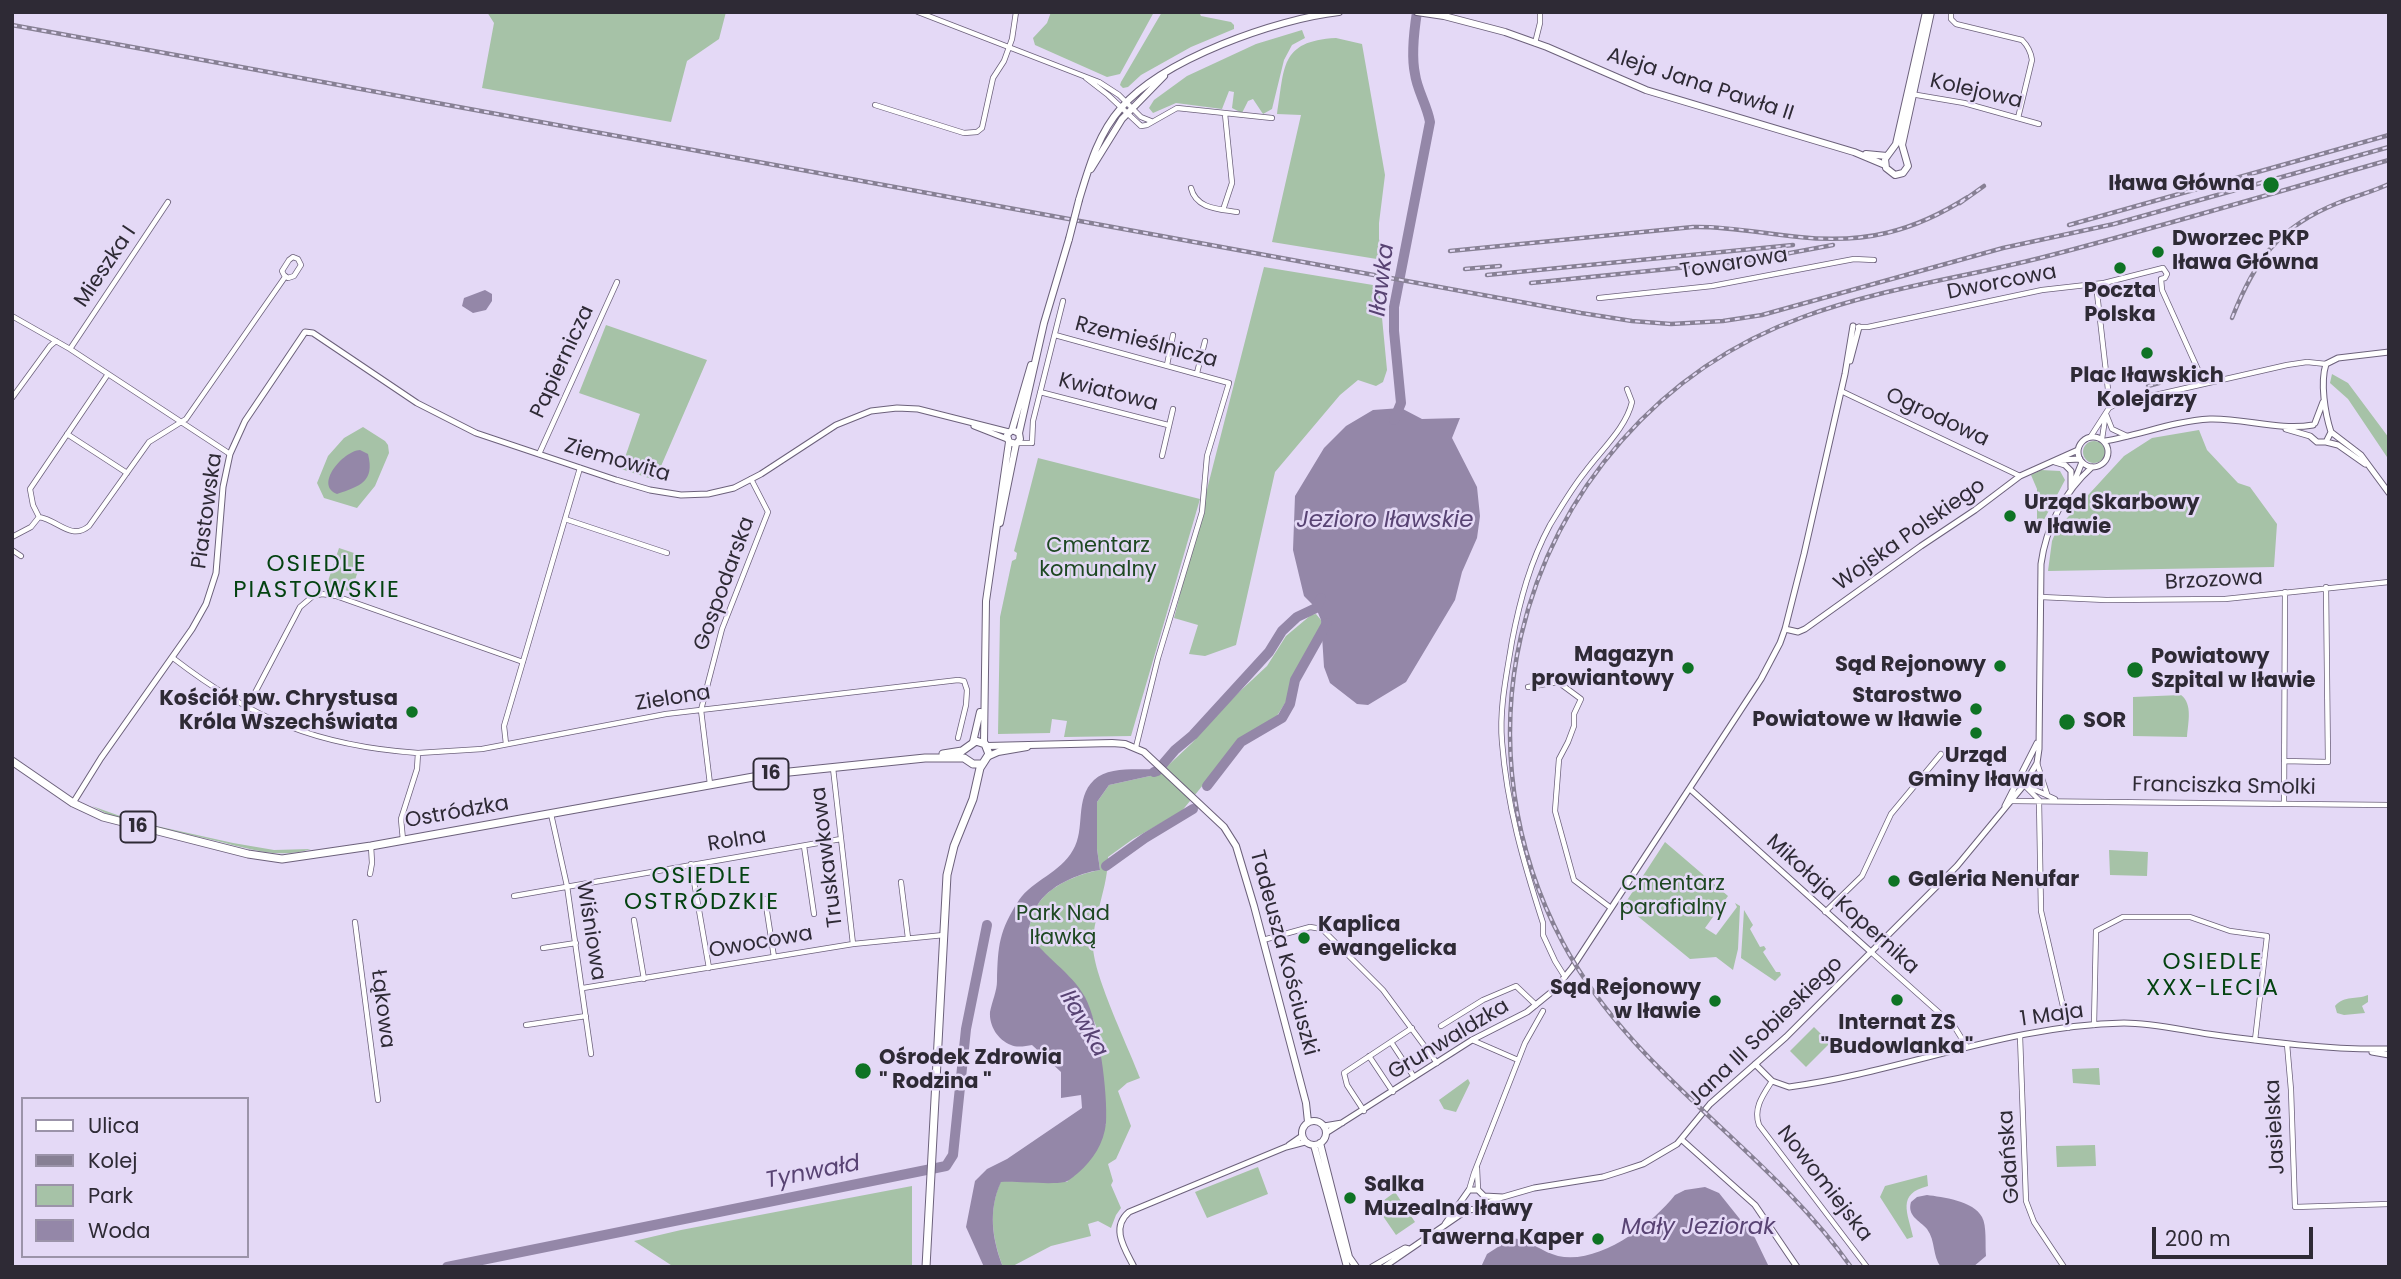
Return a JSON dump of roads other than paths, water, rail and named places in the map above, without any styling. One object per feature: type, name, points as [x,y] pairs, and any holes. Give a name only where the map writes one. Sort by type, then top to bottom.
[{"type":"main road","points":[[926,1267],[947,875],[982,764],[989,756],[985,744],[985,601],[994,541],[1002,514],[1027,377],[1037,354],[1084,183],[1107,126],[1150,82],[1260,31],[1310,16],[1339,12]]},
{"type":"main road","name":"Aleja Jana Pawła II","points":[[1417,12],[1478,25],[1535,43],[1639,88],[1854,152],[1885,166]]},
{"type":"main road","points":[[1909,93],[1902,145],[1908,162],[1903,173],[1892,174],[1885,166],[1896,144],[1928,12]]},
{"type":"main road","name":"Aleja Jana Pawła II","points":[[1854,152],[1889,154]]},
{"type":"main road","points":[[1889,154],[1903,153]]},
{"type":"main road","points":[[967,812],[974,773],[969,761],[970,745],[977,732],[984,697]]},
{"type":"main road","name":"Ostródzka","points":[[12,761],[73,803],[115,821],[261,857],[298,858],[770,774],[925,758],[957,752],[970,745],[1112,743],[1136,747]]},
{"type":"main road","name":"Ostródzka","points":[[989,756],[1041,745]]},
{"type":"main road","name":"Tadeusza Kościuszki","points":[[1136,747],[1164,770],[1230,835],[1263,940],[1311,1122]]},
{"type":"main road","name":"Ostródzka","points":[[925,758],[982,764]]},
{"type":"main road","points":[[1317,1144],[1304,1139],[1303,1127],[1311,1122],[1325,1130],[1317,1144],[1347,1267]]},
{"type":"main road","points":[[1317,1144],[1349,1256],[1356,1267]]},
{"type":"street","points":[[918,12],[1099,82],[1141,126],[1177,108],[1272,118]]},
{"type":"street","points":[[874,105],[964,133],[976,132],[982,128],[993,78],[1009,47],[1016,12]]},
{"type":"street","points":[[1535,43],[1540,12]]},
{"type":"street","points":[[1951,12],[1951,19],[1956,24],[2022,40],[2032,54],[2018,118]]},
{"type":"street","name":"Kolejowa","points":[[1909,93],[1964,103],[2039,124]]},
{"type":"street","points":[[1223,210],[1232,183],[1225,114]]},
{"type":"street","points":[[1191,188],[1191,193],[1202,206],[1237,212]]},
{"type":"street","name":"Mieszka I","points":[[70,349],[168,202]]},
{"type":"street","points":[[293,257],[298,259],[300,267],[293,277],[285,277],[282,271],[289,260],[293,257]]},
{"type":"street","name":"Towarowa","points":[[1599,298],[1712,286],[1854,259],[1874,260]]},
{"type":"street","points":[[2161,279],[2166,277],[2167,272],[2162,268],[2157,270],[2162,290],[2204,383]]},
{"type":"street","name":"Dworcowa","points":[[1856,326],[2042,290],[2096,284],[2157,270]]},
{"type":"street","points":[[108,374],[30,489],[39,517],[73,532],[85,530],[149,442],[182,422],[285,277]]},
{"type":"street","name":"Papiernicza","points":[[539,455],[617,282]]},
{"type":"street","points":[[2071,491],[2081,460],[2078,450],[2082,441],[2091,436],[2110,407],[2096,284]]},
{"type":"street","points":[[1014,437],[1032,443],[1033,421],[1063,300]]},
{"type":"street","points":[[12,316],[70,349],[230,454]]},
{"type":"street","name":"Grunwaldzka","points":[[1325,1130],[1364,1111],[1472,1040],[1536,1006],[1566,977],[1761,680],[1785,629],[1856,326]]},
{"type":"street","name":"Ziemowita","points":[[308,331],[435,414],[484,436],[650,489],[681,495],[719,492],[751,479],[836,425],[871,411],[918,409],[1014,437]]},
{"type":"street","name":"Piastowska","points":[[73,803],[100,758],[192,629],[212,589],[219,551],[223,487],[230,454],[260,396],[301,336],[308,331]]},
{"type":"street","name":"Rzemieślnicza","points":[[1055,335],[1229,383],[1208,456],[1202,512],[1158,658],[1136,747]]},
{"type":"street","points":[[1167,365],[1173,335]]},
{"type":"street","points":[[12,398],[50,345],[57,341]]},
{"type":"street","points":[[1197,373],[1205,341]]},
{"type":"street","points":[[2110,407],[2287,365],[2308,362],[2326,364],[2338,358],[2389,352]]},
{"type":"street","points":[[2326,364],[2325,395],[2331,432],[2361,455],[2389,493]]},
{"type":"street","points":[[1566,977],[1543,935],[1543,923],[1511,815],[1502,740],[1504,696],[1520,600],[1527,575],[1551,524],[1583,474],[1625,419],[1632,401],[1627,389]]},
{"type":"street","name":"Ogrodowa","points":[[1841,391],[2020,476]]},
{"type":"street","name":"Kwiatowa","points":[[1040,392],[1168,425]]},
{"type":"street","points":[[2310,436],[2325,395]]},
{"type":"street","points":[[1162,456],[1173,409]]},
{"type":"street","points":[[2106,414],[2108,423],[2115,431],[2128,436]]},
{"type":"street","points":[[2106,414],[2103,440],[2109,450]]},
{"type":"street","points":[[2091,436],[2103,440],[2200,420],[2230,419],[2274,425],[2322,422],[2328,424]]},
{"type":"street","points":[[2274,425],[2310,436],[2317,442],[2338,445],[2371,469]]},
{"type":"street","points":[[2326,442],[2331,432]]},
{"type":"street","points":[[67,434],[127,473]]},
{"type":"street","points":[[2047,795],[2037,764],[2044,544],[2052,521],[2071,491],[2092,467],[2105,463],[2109,450],[2128,436]]},
{"type":"street","name":"Wojska Polskiego","points":[[1785,629],[1798,632],[1805,629],[2020,476],[2078,450]]},
{"type":"street","points":[[2081,460],[2092,467]]},
{"type":"street","name":"Wojska Polskiego","points":[[2053,461],[2081,460]]},
{"type":"street","points":[[2053,461],[2065,465],[2071,471],[2071,491]]},
{"type":"street","points":[[506,744],[503,728],[580,468]]},
{"type":"street","name":"Gospodarska","points":[[710,785],[701,710],[722,629],[768,516],[768,508],[751,479]]},
{"type":"street","points":[[12,537],[31,527],[39,517]]},
{"type":"street","points":[[565,519],[667,553]]},
{"type":"street","points":[[12,551],[21,556]]},
{"type":"street","name":"Brzozowa","points":[[2041,597],[2106,600],[2212,599],[2389,582]]},
{"type":"street","points":[[2284,761],[2328,762],[2326,587]]},
{"type":"street","points":[[2284,804],[2285,592]]},
{"type":"street","points":[[247,708],[296,612],[309,599],[322,594],[336,596],[523,662]]},
{"type":"street","name":"Zielona","points":[[173,658],[220,693],[284,726],[316,737],[379,750],[418,753],[460,751],[701,710],[958,680],[964,681],[967,690],[958,738]]},
{"type":"street","points":[[1528,687],[1558,682],[1581,699],[1574,715],[1569,742],[1559,759],[1555,811],[1574,880],[1611,908]]},
{"type":"street","points":[[2022,783],[2038,741]]},
{"type":"street","points":[[403,840],[401,819],[417,769],[418,753]]},
{"type":"street","points":[[1825,912],[1862,876],[1891,814],[1941,754]]},
{"type":"street","points":[[2022,783],[2037,764]]},
{"type":"street","name":"Truskawkowa","points":[[833,767],[853,944]]},
{"type":"street","points":[[2022,783],[2039,800],[2041,911],[2068,1028]]},
{"type":"street","name":"Franciszka Smolki","points":[[2022,783],[2059,801]]},
{"type":"street","name":"Jana III Sobieskiego","points":[[2004,809],[2022,783]]},
{"type":"street","name":"Jana III Sobieskiego","points":[[1484,1204],[1534,1188],[1603,1177],[1622,1171],[1643,1164],[1682,1140],[1710,1104],[1786,1037],[1957,866],[2022,783]]},
{"type":"street","name":"Mikołaja Kopernika","points":[[1690,789],[1954,1026],[1967,1047]]},
{"type":"street","name":"Franciszka Smolki","points":[[2012,801],[2389,805]]},
{"type":"street","name":"Wiśniowa","points":[[551,814],[567,886],[591,1054]]},
{"type":"street","name":"Rolna","points":[[514,896],[841,839]]},
{"type":"street","points":[[370,874],[373,863],[371,846]]},
{"type":"street","points":[[804,846],[814,914]]},
{"type":"street","points":[[691,864],[709,968]]},
{"type":"street","points":[[901,882],[908,938]]},
{"type":"street","points":[[765,899],[774,957]]},
{"type":"street","points":[[2094,1025],[2096,931],[2123,917],[2190,917],[2230,931],[2267,936],[2255,1040]]},
{"type":"street","points":[[634,920],[644,978]]},
{"type":"street","name":"Łąkowa","points":[[355,922],[378,1100]]},
{"type":"street","points":[[1263,940],[1310,927],[1322,929],[1383,990],[1437,1063]]},
{"type":"street","name":"Owocowa","points":[[583,988],[853,944],[944,935]]},
{"type":"street","points":[[543,948],[576,943]]},
{"type":"street","points":[[1441,1026],[1483,1000],[1516,986],[1536,1006]]},
{"type":"street","points":[[1445,1225],[1469,1191],[1518,1060],[1543,1011]]},
{"type":"street","points":[[526,1025],[586,1016]]},
{"type":"street","name":"1 Maja","points":[[1772,1081],[1789,1087],[1801,1085],[2020,1036],[2094,1025],[2136,1024],[2287,1044],[2365,1050],[2389,1049]]},
{"type":"street","points":[[1364,1111],[1344,1076],[1346,1072],[1412,1028]]},
{"type":"street","name":"Gdańska","points":[[2020,1036],[2026,1201],[2034,1222],[2063,1267]]},
{"type":"street","points":[[1472,1040],[1518,1060]]},
{"type":"street","points":[[1391,1042],[1414,1077]]},
{"type":"street","name":"Jasielska","points":[[2287,1044],[2295,1207],[2389,1204]]},
{"type":"street","name":"1 Maja","points":[[2365,1050],[2389,1055]]},
{"type":"street","points":[[1369,1056],[1393,1092]]},
{"type":"street","points":[[1755,1064],[1772,1081]]},
{"type":"street","name":"Nowomiejska","points":[[1772,1081],[1758,1105],[1756,1114],[1759,1125],[1867,1267]]},
{"type":"street","points":[[1134,1267],[1119,1234],[1120,1223],[1125,1214],[1304,1139]]},
{"type":"street","points":[[1682,1140],[1755,1205],[1797,1267]]},
{"type":"street","points":[[1384,1267],[1445,1225],[1484,1204],[1485,1196],[1478,1189],[1477,1167]]},
{"type":"street","points":[[1469,1191],[1478,1189]]},
{"type":"street","name":"Jana III Sobieskiego","points":[[1485,1196],[1503,1196]]},
{"type":"street","points":[[1465,1198],[1471,1209]]},
{"type":"street","points":[[1372,1267],[1405,1248],[1409,1249]]},
{"type":"water","points":[[485,290],[492,294],[492,301],[486,310],[473,313],[462,306],[464,298]]},
{"type":"water","name":"Jezioro Iławskie","points":[[1401,408],[1422,419],[1460,418],[1452,438],[1477,487],[1480,516],[1477,538],[1462,572],[1455,600],[1406,682],[1368,705],[1357,704],[1330,683],[1324,667],[1321,620],[1316,608],[1304,596],[1293,550],[1295,496],[1324,448],[1346,426],[1373,410]]},
{"type":"water","points":[[360,450],[368,454],[370,463],[367,477],[359,485],[337,494],[331,490],[328,483],[330,476],[339,462]]},
{"type":"water","points":[[1155,769],[1159,774],[1109,785],[1097,802],[1100,870],[1074,877],[1049,892],[1035,909],[1028,933],[1079,988],[1090,1009],[1104,1077],[1106,1123],[1103,1137],[1088,1163],[1067,1181],[1001,1182],[994,1203],[993,1224],[1003,1267],[984,1267],[966,1227],[975,1181],[987,1169],[1007,1159],[1082,1108],[1081,1095],[1061,1098],[1061,1072],[1032,1045],[1011,1045],[998,1036],[993,1027],[990,1012],[1004,930],[1012,911],[1025,893],[1061,865],[1073,850],[1079,833],[1084,796],[1094,780],[1114,771]]},
{"type":"water","name":"Mały Jeziorak","points":[[1705,1187],[1719,1193],[1755,1238],[1769,1267],[1481,1267],[1487,1254],[1512,1238],[1558,1256],[1574,1257],[1607,1249],[1638,1230],[1675,1195],[1685,1190]]},
{"type":"water","points":[[1927,1195],[1965,1204],[1982,1217],[1986,1256],[1973,1267],[1941,1267],[1938,1263],[1930,1234],[1914,1217],[1910,1207],[1917,1197]]},
{"type":"waterway","name":"Iławka","points":[[1394,420],[1401,403],[1394,307],[1430,122],[1414,67],[1413,43],[1417,12]]},
{"type":"waterway","name":"Iławka","points":[[1154,772],[1193,735],[1269,652],[1282,631],[1297,617],[1316,608],[1321,598]]},
{"type":"waterway","name":"Iławka","points":[[1207,786],[1241,742],[1282,718],[1290,704],[1295,680],[1327,623]]},
{"type":"waterway","name":"Iławka","points":[[1106,866],[1193,809]]},
{"type":"waterway","name":"Tynwałd","points":[[447,1267],[946,1166],[953,1155],[966,1029],[987,925]]},
{"type":"railway","points":[[12,25],[1581,313],[1671,324],[1723,321],[1762,315],[2003,248],[2114,224],[2389,147]]},
{"type":"railway","points":[[2069,225],[2389,135]]},
{"type":"railway","points":[[1851,1267],[1817,1224],[1780,1184],[1625,1032],[1592,989],[1563,943],[1546,907],[1521,832],[1514,794],[1510,715],[1521,636],[1537,582],[1559,532],[1588,484],[1622,441],[1660,402],[1704,368],[1752,339],[1832,307],[2084,247],[2389,160]]},
{"type":"railway","points":[[2232,318],[2260,262],[2284,235],[2317,212],[2389,184]]},
{"type":"railway","points":[[1960,203],[1984,186]]},
{"type":"railway","points":[[1450,251],[1693,227],[1823,239],[1867,237],[1928,219],[1968,197]]},
{"type":"railway","points":[[1487,275],[1793,245]]},
{"type":"railway","points":[[1531,283],[1747,261],[1833,245]]},
{"type":"railway","points":[[1465,269],[1500,266]]},
{"type":"railway","points":[[2148,386],[2159,383]]},
{"type":"place","name":"Iława Główna","points":[[2271,185]]},
{"type":"place","name":"Dworzec PKP Iława Główna","points":[[2158,252]]},
{"type":"place","name":"Poczta Polska","points":[[2120,268]]},
{"type":"place","name":"Plac Iławskich Kolejarzy","points":[[2147,353]]},
{"type":"place","name":"Urząd Skarbowy w Iławie","points":[[2010,516]]},
{"type":"place","name":"Sąd Rejonowy","points":[[2000,666]]},
{"type":"place","name":"Magazyn prowiantowy","points":[[1688,668]]},
{"type":"place","name":"Powiatowy Szpital w Iławie","points":[[2135,670]]},
{"type":"place","name":"Starostwo Powiatowe w Iławie","points":[[1976,709]]},
{"type":"place","name":"Kościół pw. Chrystusa Króla Wszechświata","points":[[412,712]]},
{"type":"place","name":"SOR","points":[[2067,722]]},
{"type":"place","name":"Urząd Gminy Iława","points":[[1976,733]]},
{"type":"place","name":"Galeria Nenufar","points":[[1894,881]]},
{"type":"place","name":"Kaplica ewangelicka","points":[[1304,938]]},
{"type":"place","name":"Internat ZS \"Budowlanka\"","points":[[1897,1000]]},
{"type":"place","name":"Sąd Rejonowy w Iławie","points":[[1715,1001]]},
{"type":"place","name":"Ośrodek Zdrowia \" Rodzina \"","points":[[863,1071]]},
{"type":"place","name":"Salka Muzealna Iławy","points":[[1350,1198]]},
{"type":"place","name":"Tawerna Kaper","points":[[1598,1239]]},
{"type":"district","name":"OSIEDLE PIASTOWSKIE","points":[[317,578]]},
{"type":"district","name":"OSIEDLE OSTRÓDZKIE","points":[[702,890]]},
{"type":"district","name":"OSIEDLE XXX-LECIA","points":[[2213,976]]},
{"type":"park label","name":"Cmentarz komunalny","points":[[1098,559]]},
{"type":"park label","name":"Cmentarz parafialny","points":[[1673,897]]},
{"type":"park label","name":"Park Nad Iławką","points":[[1063,927]]}]
